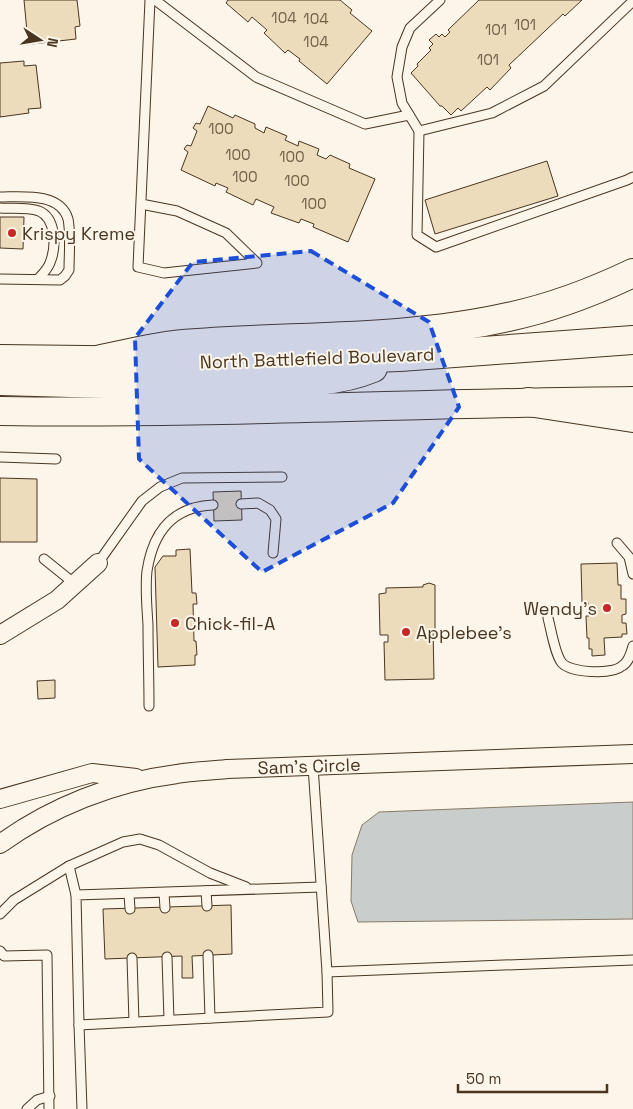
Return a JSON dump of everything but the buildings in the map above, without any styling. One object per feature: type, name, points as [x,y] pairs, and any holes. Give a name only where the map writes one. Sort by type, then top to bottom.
[{"type":"main road","points":[[101,360],[181,344],[418,331],[459,326],[510,317],[543,307],[590,292],[633,273]]},
{"type":"main road","name":"North Battlefield Boulevard","points":[[0,359],[259,362],[400,357],[633,340]]},
{"type":"main road","points":[[0,381],[141,385],[316,381],[338,379],[361,373],[400,357]]},
{"type":"main road","points":[[0,411],[223,411],[528,402],[633,401]]},
{"type":"main road","points":[[528,402],[633,418]]},
{"type":"street","points":[[0,635],[57,600],[98,563]]},
{"type":"street","name":"Sam's Circle","points":[[0,844],[27,826],[69,804],[117,787],[177,774],[217,770],[633,754]]},
{"type":"street","points":[[0,800],[92,772],[147,779]]},
{"type":"lane","points":[[141,204],[177,210],[226,233],[257,263],[164,273],[138,267],[150,0]]},
{"type":"lane","points":[[155,0],[256,77],[365,124],[409,115]]},
{"type":"lane","points":[[440,0],[410,28],[402,47],[397,77],[402,103],[419,131],[417,235],[436,247],[618,184],[633,177]]},
{"type":"lane","points":[[419,131],[492,113],[544,86],[633,1]]},
{"type":"lane","points":[[0,197],[32,197],[47,200],[54,202],[65,211],[68,221],[69,270],[60,280],[0,279]]},
{"type":"lane","points":[[0,208],[40,212],[50,221],[54,240],[51,260],[46,272],[38,279]]},
{"type":"lane","points":[[0,457],[56,459]]},
{"type":"lane","points":[[98,563],[142,501],[160,487],[182,478],[282,477]]},
{"type":"lane","points":[[241,504],[258,503],[270,510],[276,519],[273,554]]},
{"type":"lane","points":[[150,706],[147,572],[154,545],[162,528],[179,513],[213,505]]},
{"type":"lane","points":[[617,543],[629,557],[633,574]]},
{"type":"lane","points":[[44,559],[75,584]]},
{"type":"lane","points":[[548,618],[557,653],[562,663],[572,669],[613,671],[623,666],[630,656],[633,646]]},
{"type":"lane","points":[[80,1025],[328,1012],[313,766]]},
{"type":"lane","points":[[0,914],[14,900],[69,866],[123,842],[140,839],[159,845],[210,873],[251,889]]},
{"type":"lane","points":[[69,866],[76,896],[82,1109]]},
{"type":"lane","points":[[76,896],[321,887]]},
{"type":"lane","points":[[206,891],[206,906]]},
{"type":"lane","points":[[164,892],[165,908]]},
{"type":"lane","points":[[129,894],[130,909]]},
{"type":"lane","points":[[0,951],[4,956],[48,955],[49,1109]]},
{"type":"lane","points":[[208,955],[210,1018]]},
{"type":"lane","points":[[167,957],[169,1020]]},
{"type":"lane","points":[[132,958],[134,1022]]},
{"type":"lane","points":[[327,972],[633,960]]},
{"type":"lane","points":[[27,1109],[37,1100],[50,1096]]},
{"type":"highlighted area","points":[[311,251],[429,322],[459,407],[393,503],[262,572],[139,459],[135,338],[193,262]]},
{"type":"shaded area","points":[[633,802],[633,919],[358,922],[351,901],[352,855],[362,825],[379,812]]},
{"type":"place","name":"Krispy Kreme","points":[[12,233]]},
{"type":"place","name":"Wendy's","points":[[607,608]]},
{"type":"place","name":"Chick-fil-A","points":[[175,623]]},
{"type":"place","name":"Applebee's","points":[[406,632]]}]
